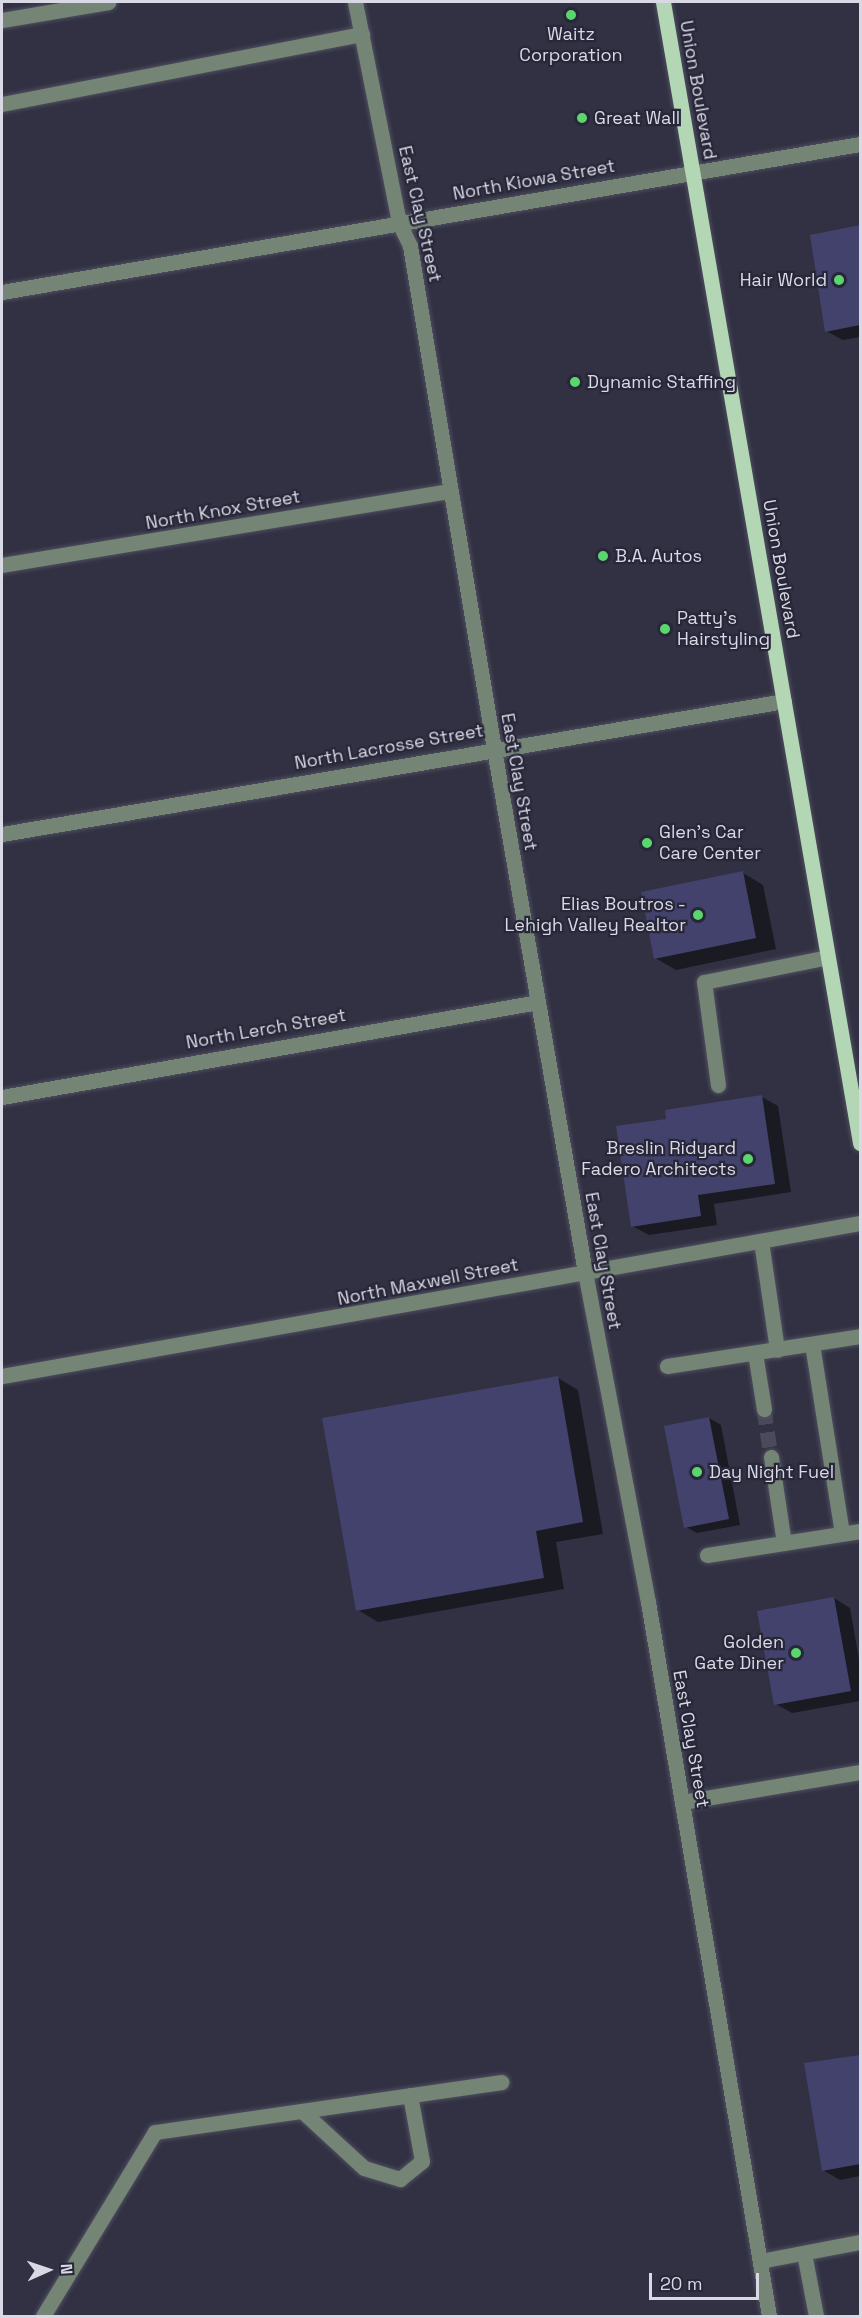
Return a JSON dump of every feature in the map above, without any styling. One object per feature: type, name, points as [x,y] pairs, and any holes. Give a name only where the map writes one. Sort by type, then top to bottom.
[{"type":"main road","name":"Union Boulevard","points":[[663,2],[861,1143]]},
{"type":"street","points":[[2,20],[108,2]]},
{"type":"street","name":"East Clay Street","points":[[355,2],[399,223],[410,246],[494,749],[585,1272],[682,1802],[769,2316]]},
{"type":"street","points":[[2,104],[362,34]]},
{"type":"street","name":"North Kiowa Street","points":[[2,292],[861,144]]},
{"type":"street","name":"North Knox Street","points":[[2,565],[450,491]]},
{"type":"street","name":"North Lacrosse Street","points":[[2,834],[784,701]]},
{"type":"street","points":[[718,1085],[704,982],[828,957]]},
{"type":"street","name":"North Lerch Street","points":[[2,1097],[538,1002]]},
{"type":"street","name":"North Maxwell Street","points":[[2,1376],[362,1315],[585,1272],[861,1223]]},
{"type":"street","points":[[760,1241],[777,1350]]},
{"type":"street","points":[[667,1366],[861,1336]]},
{"type":"street","points":[[812,1344],[842,1534]]},
{"type":"street","points":[[755,1353],[764,1409]]},
{"type":"street","points":[[771,1457],[784,1543]]},
{"type":"street","points":[[707,1554],[861,1531]]},
{"type":"street","points":[[682,1802],[861,1772]]},
{"type":"street","points":[[43,2316],[155,2132],[501,2082]]},
{"type":"street","points":[[302,2110],[364,2168],[400,2179],[422,2161],[410,2095]]},
{"type":"street","points":[[760,2261],[861,2242]]},
{"type":"street","points":[[804,2253],[816,2316]]},
{"type":"building","name":"Hair World","points":[[860,225],[860,325],[825,332],[810,235]]},
{"type":"building","name":"Elias Boutros - Lehigh Valley Realtor","points":[[743,871],[756,938],[654,959],[641,892]]},
{"type":"building","points":[[762,1095],[775,1184],[698,1195],[701,1216],[631,1227],[616,1126],[666,1119],[665,1110]]},
{"type":"building","points":[[558,1376],[583,1522],[536,1531],[544,1578],[356,1611],[322,1418]]},
{"type":"building","name":"Day Night Fuel","points":[[709,1417],[729,1519],[684,1528],[664,1426]]},
{"type":"building","points":[[834,1597],[851,1691],[774,1705],[757,1611]]},
{"type":"building","points":[[860,2055],[860,2164],[822,2171],[804,2063]]},
{"type":"tunnel","points":[[764,1409],[771,1457]]},
{"type":"place","name":"Waitz Corporation","points":[[571,15]]},
{"type":"place","name":"Great Wall","points":[[582,118]]},
{"type":"place","name":"Hair World","points":[[839,280]]},
{"type":"place","name":"Dynamic Staffing","points":[[575,382]]},
{"type":"place","name":"B.A. Autos","points":[[603,556]]},
{"type":"place","name":"Patty's Hairstyling","points":[[665,629]]},
{"type":"place","name":"Glen's Car Care Center","points":[[647,843]]},
{"type":"place","name":"Elias Boutros - Lehigh Valley Realtor","points":[[698,915]]},
{"type":"place","name":"Breslin Ridyard Fadero Architects","points":[[748,1159]]},
{"type":"place","name":"Day Night Fuel","points":[[697,1472]]},
{"type":"place","name":"Golden Gate Diner","points":[[796,1653]]}]
